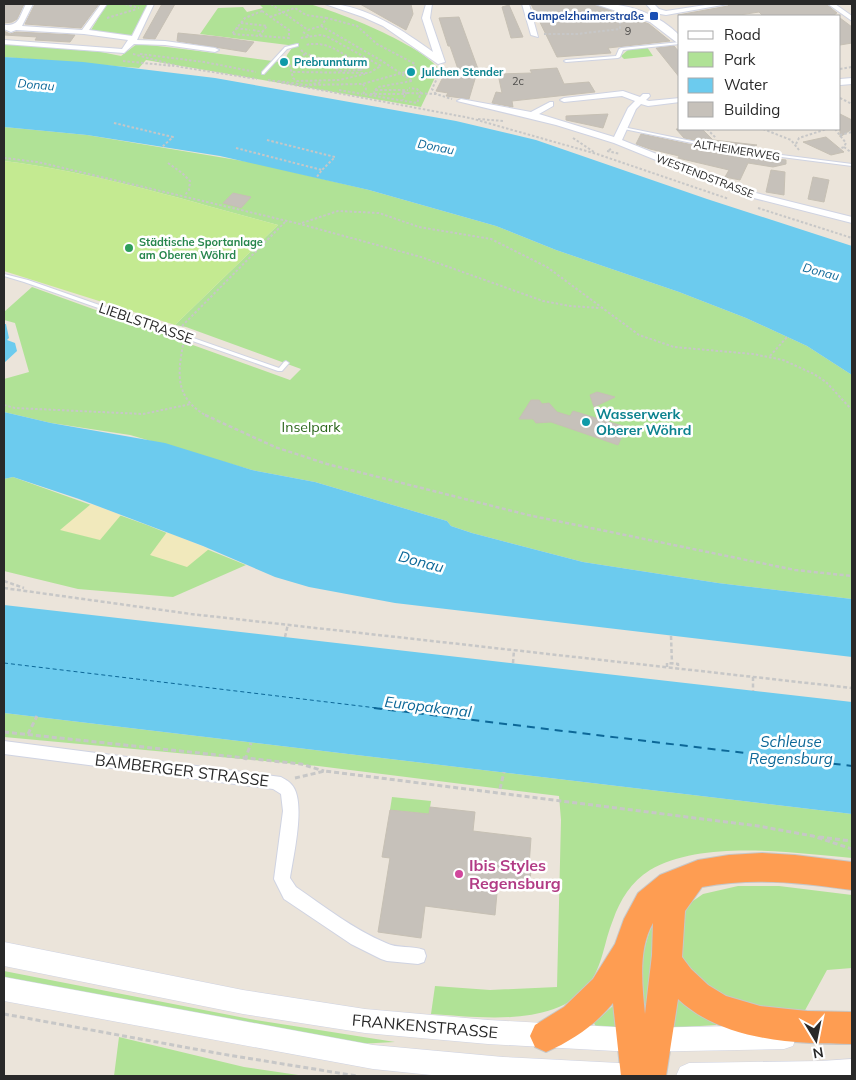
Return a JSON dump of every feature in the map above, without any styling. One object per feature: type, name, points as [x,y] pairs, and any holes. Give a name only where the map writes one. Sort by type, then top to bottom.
[{"type":"highway","points":[[650,1076],[645,1040],[629,1010],[630,949],[634,928],[643,909],[657,895],[678,882],[695,875],[726,869],[782,868],[852,876]]},
{"type":"highway","points":[[637,1076],[667,960],[670,911],[682,887],[695,875]]},
{"type":"highway","points":[[546,1036],[564,1027],[594,1004],[630,949]]},
{"type":"highway","points":[[667,960],[679,979],[698,996],[728,1013],[757,1022],[852,1030]]},
{"type":"main road","name":"FRANKENSTRASSE","points":[[4,954],[243,1002],[364,1021],[546,1036],[645,1040],[807,1036],[852,1030]]},
{"type":"main road","points":[[4,989],[373,1057],[503,1070],[619,1076]]},
{"type":"main road","points":[[689,1076],[821,1074],[852,1071]]},
{"type":"street","points":[[4,40],[20,24],[29,4]]},
{"type":"street","points":[[84,32],[104,4]]},
{"type":"street","points":[[4,40],[124,51],[133,40],[151,4]]},
{"type":"street","points":[[328,4],[365,14],[385,24],[414,40],[441,64]]},
{"type":"street","points":[[429,4],[426,18],[441,64]]},
{"type":"street","points":[[525,4],[535,34]]},
{"type":"street","points":[[600,4],[656,20],[670,30],[678,40]]},
{"type":"street","points":[[650,4],[663,13],[724,4]]},
{"type":"street","points":[[831,4],[852,19]]},
{"type":"street","points":[[4,27],[84,32],[216,50]]},
{"type":"street","points":[[564,100],[623,93],[648,104],[678,100]]},
{"type":"street","points":[[617,141],[632,108],[640,100],[644,97],[678,93]]},
{"type":"street","name":"WESTENDSTRASSE","points":[[461,101],[532,115],[617,141],[745,193],[852,220]]},
{"type":"street","points":[[532,115],[550,104]]},
{"type":"street","name":"BAMBERGER STRASSE","points":[[4,748],[276,782],[287,789],[290,798],[291,812],[282,879],[290,893],[357,938],[387,953],[418,956]]},
{"type":"lane","points":[[566,61],[618,57],[622,49],[678,42]]},
{"type":"lane","points":[[264,73],[286,48],[297,45]]},
{"type":"lane","name":"ALTHEIMERWEG","points":[[624,128],[726,149],[852,165]]},
{"type":"lane","name":"LIEBLSTRASSE","points":[[4,274],[280,370],[286,363]]},
{"type":"path","points":[[91,22],[141,9],[125,4]]},
{"type":"path","points":[[271,4],[308,30]]},
{"type":"path","points":[[266,79],[306,85],[362,84],[412,70],[415,64],[402,54],[370,40],[360,28],[327,18],[306,15],[295,8],[270,17]]},
{"type":"path","points":[[289,38],[289,30],[262,11],[248,16],[232,34],[258,37],[283,36],[289,38],[292,39],[309,36],[328,37],[381,66],[353,78],[304,82],[293,78]]},
{"type":"path","points":[[535,34],[576,34],[620,29],[620,19],[628,11]]},
{"type":"path","points":[[309,36],[303,32],[320,26],[327,18]]},
{"type":"path","points":[[241,23],[267,26],[258,37]]},
{"type":"path","points":[[247,36],[256,25]]},
{"type":"path","points":[[320,26],[382,61],[412,82]]},
{"type":"path","points":[[236,28],[263,32]]},
{"type":"path","points":[[303,46],[315,42],[329,45],[361,63],[362,67],[359,70]]},
{"type":"path","points":[[124,51],[204,62],[264,73]]},
{"type":"path","points":[[124,51],[181,66],[463,116],[597,154],[736,201]]},
{"type":"path","points":[[293,78],[290,66],[305,54],[322,59],[324,64],[336,67],[338,71],[344,74],[369,72]]},
{"type":"path","points":[[436,94],[432,89],[441,64]]},
{"type":"path","points":[[293,72],[359,70],[370,67]]},
{"type":"path","points":[[289,81],[293,78]]},
{"type":"path","points":[[306,85],[321,80]]},
{"type":"path","points":[[374,94],[378,87],[412,82]]},
{"type":"path","points":[[403,100],[412,82]]},
{"type":"path","points":[[362,84],[366,89],[362,94]]},
{"type":"path","points":[[362,94],[417,89],[421,93]]},
{"type":"path","points":[[339,90],[401,102],[403,100],[417,103],[421,93]]},
{"type":"path","points":[[375,90],[436,94],[461,101]]},
{"type":"path","points":[[463,116],[466,112]]},
{"type":"path","points":[[470,118],[507,122]]},
{"type":"path","points":[[114,123],[173,137],[162,147]]},
{"type":"path","points":[[766,130],[791,140],[796,144],[800,159]]},
{"type":"path","points":[[796,144],[799,138],[824,130]]},
{"type":"path","points":[[836,130],[846,143],[844,146]]},
{"type":"path","points":[[840,135],[852,132]]},
{"type":"path","points":[[568,135],[597,154]]},
{"type":"path","points":[[266,140],[335,157],[316,178]]},
{"type":"path","points":[[839,149],[844,146]]},
{"type":"path","points":[[844,146],[852,153]]},
{"type":"path","points":[[236,148],[322,170]]},
{"type":"path","points":[[4,158],[38,162],[300,224],[421,257],[543,301],[570,306],[600,308]]},
{"type":"path","points":[[168,163],[188,178],[192,184],[191,190],[185,196]]},
{"type":"path","points":[[754,206],[852,238]]},
{"type":"path","points":[[300,224],[338,211],[379,213],[419,227],[491,239],[547,267],[639,335],[674,346],[770,356],[784,360],[814,374],[826,382],[852,410]]},
{"type":"path","points":[[175,333],[286,221]]},
{"type":"path","points":[[184,336],[179,365],[179,381],[184,394],[191,404],[202,413],[222,424],[275,447],[327,464],[528,515],[795,570],[852,576]]},
{"type":"path","points":[[770,356],[787,337]]},
{"type":"path","points":[[4,405],[15,408],[143,414],[191,404]]},
{"type":"path","points":[[4,581],[28,590]]},
{"type":"path","points":[[4,588],[161,610],[852,688]]},
{"type":"path","points":[[285,637],[288,624]]},
{"type":"path","points":[[671,636],[672,664]]},
{"type":"path","points":[[513,663],[514,650]]},
{"type":"path","points":[[667,668],[667,663],[678,664],[678,669]]},
{"type":"path","points":[[753,677],[753,691]]},
{"type":"path","points":[[28,734],[37,716]]},
{"type":"path","points":[[4,732],[245,760],[301,764],[325,771],[758,826],[852,842]]},
{"type":"path","points":[[245,760],[251,743]]},
{"type":"path","points":[[276,782],[325,771]]},
{"type":"path","points":[[500,789],[504,772]]},
{"type":"path","points":[[813,836],[852,849]]},
{"type":"path","points":[[4,1014],[222,1054],[357,1076]]},
{"type":"green space","points":[[304,3],[323,8],[379,30],[415,50],[439,69],[421,107],[146,60],[139,68],[4,57],[4,44],[101,52],[121,56],[137,44],[280,62],[286,60],[292,48],[288,45],[200,34],[218,8],[243,7],[247,12],[263,8],[259,4]]},
{"type":"green space","points":[[107,4],[148,4],[131,36],[91,30]]},
{"type":"green space","points":[[647,47],[653,56],[624,59],[621,56],[629,49]]},
{"type":"green space","name":"Inselpark","points":[[4,127],[87,135],[255,163],[369,190],[496,226],[556,250],[679,292],[746,318],[807,346],[852,375],[852,599],[718,583],[583,562],[472,533],[451,526],[447,521],[315,482],[252,470],[130,435],[51,423],[4,412],[4,379],[29,372],[15,323],[4,320],[4,312],[32,287],[290,380],[301,369],[186,327],[175,325],[278,225],[176,197],[73,172],[4,161]]},
{"type":"green space","name":"Städtische Sportanlage am Oberen Wöhrd","points":[[4,161],[73,172],[176,197],[278,225],[175,325],[4,271]]},
{"type":"green space","points":[[13,477],[147,525],[246,565],[173,597],[78,589],[4,571],[4,479]]},
{"type":"green space","points":[[4,713],[852,814],[852,858],[749,850],[696,854],[672,860],[650,870],[637,880],[627,892],[610,928],[594,977],[575,998],[557,1008],[537,1014],[516,1017],[472,1017],[431,1014],[435,986],[490,990],[557,987],[561,820],[559,796],[318,766],[4,737]]},
{"type":"green space","points":[[392,797],[431,801],[429,814],[390,810]]},
{"type":"green space","points":[[738,886],[779,886],[852,895],[852,968],[827,970],[803,1014],[733,1005],[686,969],[679,952],[681,917],[690,903],[703,894]]},
{"type":"green space","points":[[654,920],[657,920],[646,1027],[641,973],[648,935]]},
{"type":"green space","points":[[4,971],[250,1019],[395,1042],[357,1044],[96,997],[4,979]]},
{"type":"green space","points":[[672,995],[717,1020],[716,1025],[668,1028]]},
{"type":"green space","points":[[614,1005],[620,1027],[596,1027],[594,1023]]},
{"type":"green space","points":[[119,1037],[244,1067],[305,1076],[114,1076]]},
{"type":"sand","points":[[91,504],[121,515],[100,540],[60,530]]},
{"type":"sand","points":[[167,532],[209,549],[187,567],[150,555]]},
{"type":"water","name":"Donau","points":[[4,57],[83,62],[215,78],[456,121],[536,140],[707,199],[852,246],[852,375],[807,346],[746,318],[679,292],[556,250],[496,226],[369,190],[220,156],[87,135],[4,127]]},
{"type":"water","points":[[4,324],[6,324],[9,338],[7,340],[15,343],[17,351],[4,363]]},
{"type":"water","name":"Donau","points":[[4,412],[51,423],[165,443],[252,470],[315,482],[447,521],[451,526],[472,533],[583,562],[718,583],[852,599],[852,657],[395,603],[309,587],[275,577],[203,546],[79,499],[13,477],[4,479]]},
{"type":"water","name":"Schleuse Regensburg","points":[[4,605],[852,702],[852,814],[4,713]]},
{"type":"building","points":[[4,4],[24,4],[17,19],[4,23]]},
{"type":"building","points":[[35,4],[99,4],[81,28],[25,24]]},
{"type":"building","points":[[162,4],[175,4],[155,39],[143,38]]},
{"type":"building","points":[[360,4],[411,4],[413,14],[406,30]]},
{"type":"building","points":[[531,4],[593,4],[649,24],[670,41],[608,48],[611,53],[557,57]]},
{"type":"building","points":[[730,4],[826,4],[837,13],[834,14],[836,15],[762,15],[759,12],[740,15],[678,15],[728,6]]},
{"type":"building","points":[[509,5],[523,37],[511,38],[502,7]]},
{"type":"building","points":[[459,17],[478,69],[469,99],[446,96],[448,93],[436,91],[443,77],[448,78],[450,71],[459,72],[439,18]]},
{"type":"building","points":[[841,19],[852,27],[852,43],[841,45]]},
{"type":"building","points":[[4,31],[10,34],[16,32],[75,35],[70,42],[35,40],[37,37],[4,35]]},
{"type":"building","points":[[178,33],[254,42],[246,52],[177,41]]},
{"type":"building","points":[[674,46],[678,51],[678,76],[656,48]]},
{"type":"building","points":[[557,68],[564,84],[589,82],[595,92],[512,101],[513,107],[492,103],[496,92],[502,93],[498,74],[532,73],[530,70]]},
{"type":"building","points":[[608,114],[603,128],[566,120],[566,116]]},
{"type":"building","points":[[841,114],[852,120],[852,129],[840,137]]},
{"type":"building","points":[[676,129],[703,130],[713,140],[757,145],[750,149],[684,138]]},
{"type":"building","points":[[641,134],[740,155],[786,160],[786,164],[773,167],[748,163],[740,180],[725,177],[729,170],[678,158],[679,156],[636,144]]},
{"type":"building","points":[[826,137],[844,152],[831,155],[803,142]]},
{"type":"building","points":[[771,170],[785,172],[784,195],[766,192]]},
{"type":"building","points":[[813,177],[829,180],[824,202],[808,199]]},
{"type":"building","points":[[233,193],[251,197],[241,208],[223,203]]},
{"type":"building","points":[[597,392],[615,397],[594,407],[590,395]]},
{"type":"building","name":"Wasserwerk Oberer Wöhrd","points":[[531,400],[539,400],[542,404],[549,403],[557,412],[570,416],[573,411],[626,427],[618,445],[551,422],[536,423],[533,419],[519,419]]},
{"type":"building","name":"Ibis Styles Regensburg","points":[[430,807],[475,812],[473,831],[531,838],[530,886],[498,882],[495,915],[425,906],[421,938],[378,932],[390,858],[382,857],[390,810],[429,814]]},
{"type":"ferry route","points":[[4,663],[385,709]]},
{"type":"ferry route","points":[[374,708],[852,766]]},
{"type":"place","name":"Gumpelzhaimerstraße","points":[[654,16]]},
{"type":"place","name":"Prebrunnturm","points":[[284,62]]},
{"type":"place","name":"Julchen Stender","points":[[411,72]]},
{"type":"place","name":"Städtische Sportanlage am Oberen Wöhrd","points":[[129,248]]},
{"type":"place","name":"Wasserwerk Oberer Wöhrd","points":[[586,422]]},
{"type":"place","name":"Ibis Styles Regensburg","points":[[459,874]]},
{"type":"water label","name":"Europakanal","points":[[428,707]]}]
